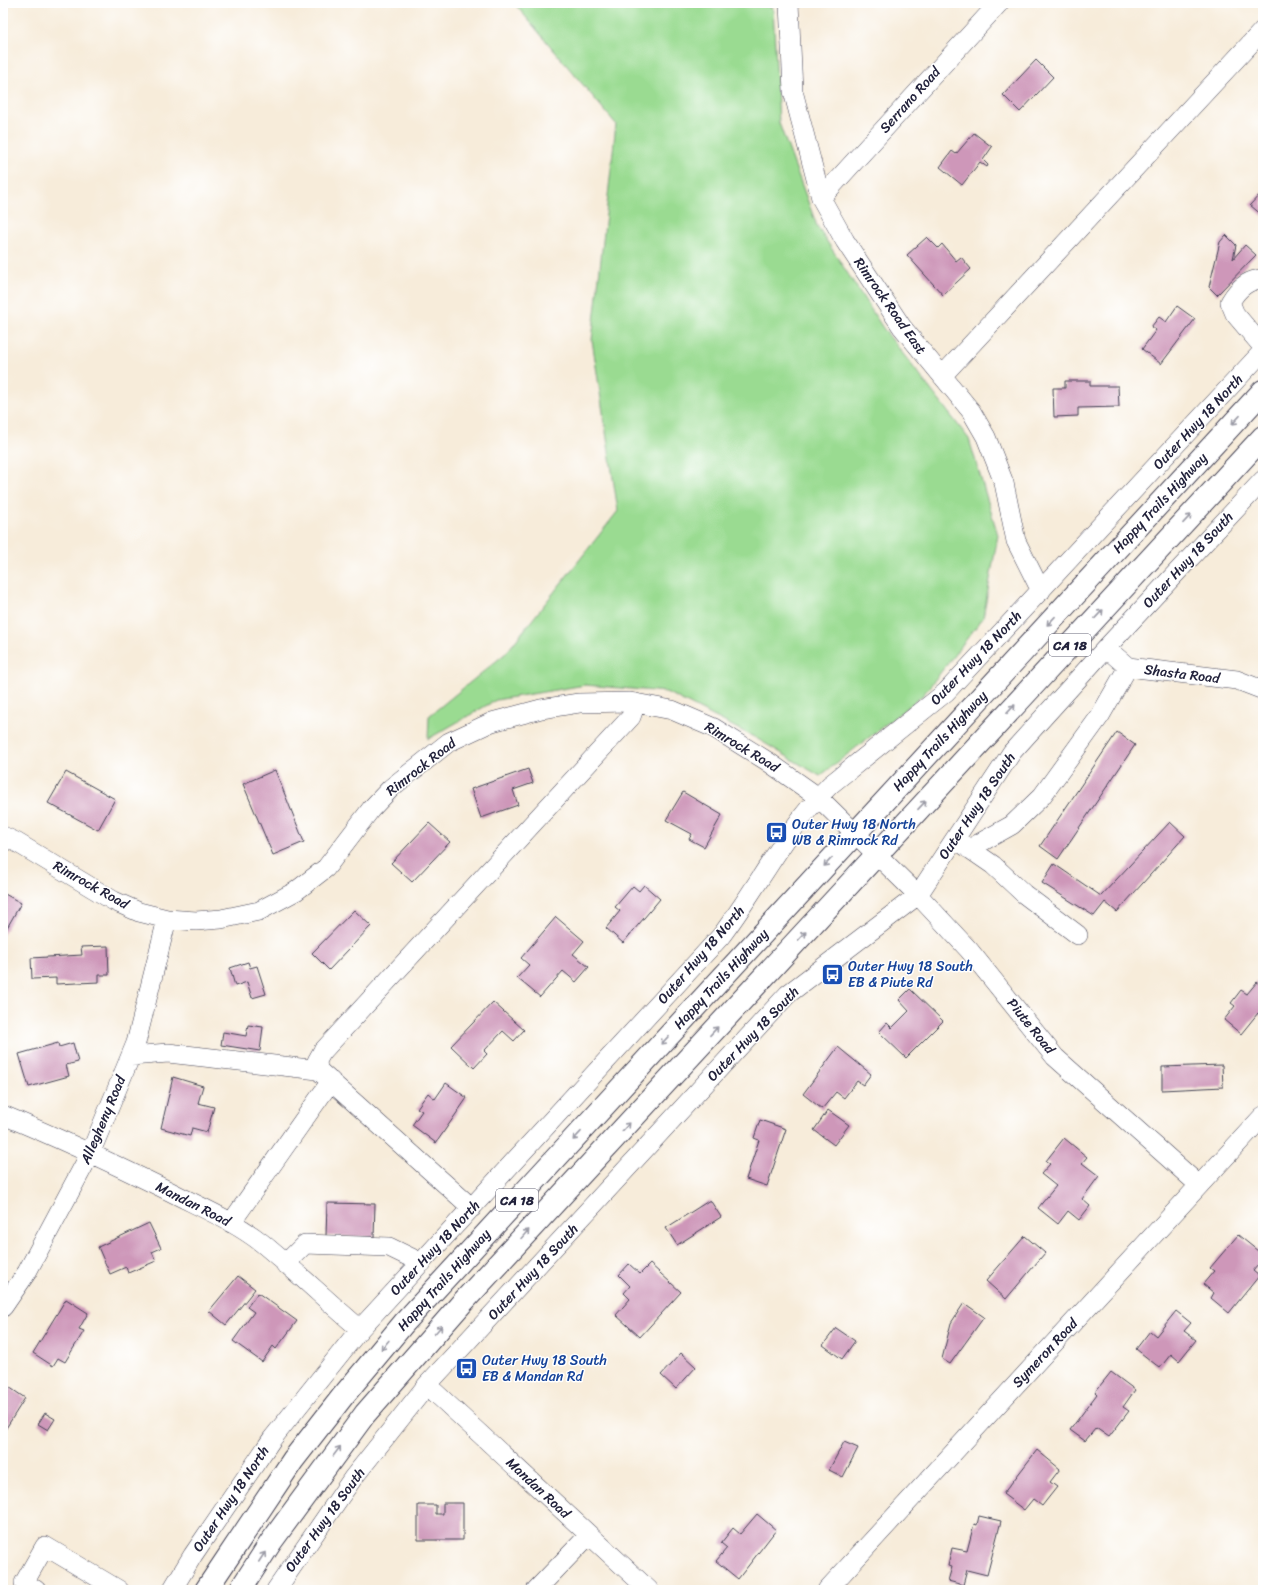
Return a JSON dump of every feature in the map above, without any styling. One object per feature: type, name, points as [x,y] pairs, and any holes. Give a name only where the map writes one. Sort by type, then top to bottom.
[{"type":"main road","name":"Happy Trails Highway","points":[[206,1590],[294,1460],[343,1396],[404,1323],[1263,391]]},
{"type":"main road","name":"Happy Trails Highway","points":[[240,1590],[313,1484],[370,1408],[467,1297],[1263,437]]},
{"type":"street","name":"Rimrock Road East","points":[[788,3],[793,91],[821,198],[845,241],[902,327],[971,411],[986,437],[1004,483],[1016,541],[1041,591]]},
{"type":"street","name":"Serrano Road","points":[[821,198],[999,3]]},
{"type":"street","points":[[942,376],[1263,30]]},
{"type":"street","points":[[1263,279],[1246,284],[1230,302],[1235,314],[1263,347]]},
{"type":"street","name":"Outer Hwy 18 North","points":[[172,1590],[193,1555],[272,1439],[360,1329],[721,936],[744,906],[782,844],[818,798],[830,785],[946,692],[1263,351]]},
{"type":"street","name":"Outer Hwy 18 South","points":[[276,1590],[353,1478],[427,1385],[788,994],[918,895],[962,844],[1012,752],[1106,648],[1263,480]]},
{"type":"street","name":"Shasta Road","points":[[1106,648],[1128,667],[1237,680],[1263,690]]},
{"type":"street","points":[[962,844],[1012,825],[1042,796],[1100,716],[1128,667]]},
{"type":"street","name":"Rimrock Road","points":[[3,836],[16,842],[114,901],[139,912],[167,919],[196,921],[221,919],[259,911],[296,891],[326,868],[371,809],[391,788],[449,742],[492,722],[537,710],[579,703],[636,703],[672,710],[714,728],[767,761],[818,798],[877,854]]},
{"type":"street","points":[[472,1208],[325,1076],[318,1061],[322,1052],[631,717],[636,703]]},
{"type":"street","points":[[962,844],[993,865],[1024,894],[1078,935]]},
{"type":"street","name":"Piute Road","points":[[877,854],[918,895],[969,950],[1055,1057],[1199,1185]]},
{"type":"street","name":"Allegheny Road","points":[[3,1307],[27,1272],[90,1154],[136,1043],[167,919]]},
{"type":"street","points":[[131,1056],[168,1053],[325,1076]]},
{"type":"street","points":[[231,1223],[325,1076]]},
{"type":"street","name":"Mandan Road","points":[[3,1115],[64,1140],[231,1223],[261,1242],[360,1329]]},
{"type":"street","name":"Symeron Road","points":[[827,1590],[1263,1116]]},
{"type":"street","points":[[285,1264],[305,1244],[388,1247],[422,1263]]},
{"type":"street","name":"Mandan Road","points":[[427,1385],[649,1590]]},
{"type":"street","points":[[536,1590],[589,1535]]},
{"type":"street","points":[[36,1590],[24,1584],[45,1546],[119,1590]]},
{"type":"green space","points":[[514,3],[755,3],[773,8],[779,123],[817,226],[883,328],[969,439],[998,535],[983,618],[923,695],[820,776],[756,738],[666,692],[585,685],[496,700],[428,739],[429,716],[506,653],[618,511],[592,340],[616,124]]},
{"type":"building","points":[[1036,60],[1053,77],[1020,112],[1003,95]]},
{"type":"building","points":[[974,133],[992,147],[983,160],[988,165],[987,167],[980,162],[962,185],[940,167],[952,151],[956,154]]},
{"type":"building","points":[[1261,193],[1263,195],[1263,216],[1250,205]]},
{"type":"building","points":[[1226,235],[1236,245],[1233,259],[1245,245],[1256,255],[1217,295],[1209,287],[1220,242]]},
{"type":"building","points":[[927,237],[938,248],[942,244],[956,261],[961,257],[971,269],[943,295],[907,255]]},
{"type":"building","points":[[1177,306],[1195,319],[1161,364],[1142,349],[1156,330],[1151,327],[1159,317],[1166,322]]},
{"type":"building","points":[[1065,381],[1090,381],[1090,386],[1118,386],[1119,407],[1078,408],[1078,416],[1054,417],[1053,388],[1065,388]]},
{"type":"building","points":[[1117,732],[1135,745],[1058,859],[1040,846]]},
{"type":"building","points":[[528,769],[533,783],[513,790],[518,805],[481,818],[471,789]]},
{"type":"building","points":[[275,770],[304,842],[273,855],[243,784]]},
{"type":"building","points":[[66,772],[115,799],[98,830],[48,803]]},
{"type":"building","points":[[683,792],[722,815],[704,847],[689,839],[692,834],[666,820]]},
{"type":"building","points":[[1170,822],[1185,836],[1117,912],[1105,902],[1094,916],[1042,883],[1054,864],[1101,896]]},
{"type":"building","points":[[429,823],[450,842],[412,882],[391,863]]},
{"type":"building","points":[[644,885],[660,899],[623,943],[606,928],[620,911],[615,907],[633,886],[639,891]]},
{"type":"building","points":[[3,893],[21,903],[3,935]]},
{"type":"building","points":[[354,910],[371,926],[329,970],[312,953]]},
{"type":"building","points":[[556,917],[584,941],[573,954],[589,967],[576,982],[563,971],[540,997],[517,978],[529,965],[521,958]]},
{"type":"building","points":[[108,946],[109,975],[99,975],[99,982],[56,984],[56,978],[32,979],[31,958],[82,955],[81,947]]},
{"type":"building","points":[[248,962],[250,968],[257,966],[266,994],[252,998],[247,982],[235,986],[230,968]]},
{"type":"building","points":[[1257,982],[1263,987],[1263,1018],[1258,1013],[1241,1034],[1224,1020],[1235,1006],[1231,1003],[1241,990],[1247,994]]},
{"type":"building","points":[[910,989],[943,1021],[906,1058],[879,1032],[887,1023],[892,1028],[909,1011],[899,1000]]},
{"type":"building","points":[[493,1002],[524,1030],[514,1041],[503,1031],[484,1051],[487,1054],[474,1068],[451,1046]]},
{"type":"building","points":[[248,1025],[263,1027],[260,1051],[221,1045],[223,1032],[246,1036]]},
{"type":"building","points":[[58,1043],[59,1047],[73,1043],[78,1062],[66,1065],[69,1076],[29,1087],[19,1054]]},
{"type":"building","points":[[838,1047],[871,1074],[863,1085],[857,1081],[844,1098],[836,1092],[822,1109],[803,1094]]},
{"type":"building","points":[[1222,1065],[1223,1087],[1162,1090],[1162,1067]]},
{"type":"building","points":[[173,1077],[203,1086],[198,1103],[214,1107],[207,1132],[192,1128],[190,1136],[161,1128]]},
{"type":"building","points":[[446,1083],[467,1098],[436,1143],[412,1125],[422,1111],[417,1108],[428,1093],[435,1099]]},
{"type":"building","points":[[828,1110],[849,1125],[834,1145],[814,1130]]},
{"type":"building","points":[[760,1120],[786,1129],[767,1186],[746,1179],[759,1140],[754,1138]]},
{"type":"building","points":[[1064,1138],[1087,1157],[1082,1163],[1099,1176],[1082,1199],[1090,1206],[1079,1220],[1068,1211],[1058,1224],[1038,1208],[1056,1186],[1041,1174],[1050,1164],[1046,1161]]},
{"type":"building","points":[[710,1200],[721,1217],[677,1245],[666,1228]]},
{"type":"building","points":[[327,1203],[375,1204],[374,1237],[326,1236]]},
{"type":"building","points":[[149,1223],[161,1248],[152,1252],[156,1261],[128,1273],[126,1267],[110,1274],[98,1247]]},
{"type":"building","points":[[1238,1235],[1263,1255],[1263,1259],[1253,1271],[1259,1276],[1229,1313],[1211,1298],[1214,1293],[1203,1284],[1214,1271],[1210,1268]]},
{"type":"building","points":[[1025,1236],[1045,1253],[1006,1299],[986,1281]]},
{"type":"building","points":[[629,1264],[640,1274],[650,1264],[681,1292],[640,1337],[616,1315],[630,1299],[624,1293],[630,1286],[619,1275]]},
{"type":"building","points":[[238,1276],[255,1289],[226,1325],[209,1311]]},
{"type":"building","points":[[258,1293],[297,1321],[276,1349],[273,1346],[262,1362],[233,1341],[254,1312],[247,1307]]},
{"type":"building","points":[[66,1299],[88,1313],[79,1329],[84,1331],[65,1362],[58,1358],[53,1366],[33,1353]]},
{"type":"building","points":[[964,1303],[984,1317],[950,1364],[942,1359],[951,1323]]},
{"type":"building","points":[[1176,1311],[1191,1323],[1184,1331],[1196,1340],[1179,1361],[1171,1354],[1160,1368],[1136,1349],[1150,1331],[1156,1336]]},
{"type":"building","points":[[836,1328],[855,1341],[842,1359],[823,1345]]},
{"type":"building","points":[[681,1353],[696,1367],[676,1389],[661,1375]]},
{"type":"building","points":[[1111,1372],[1135,1390],[1123,1407],[1129,1411],[1109,1437],[1096,1428],[1085,1441],[1070,1430],[1097,1394],[1095,1392]]},
{"type":"building","points":[[6,1385],[25,1398],[3,1433],[3,1391]]},
{"type":"building","points":[[45,1413],[55,1419],[48,1430],[38,1424]]},
{"type":"building","points":[[844,1442],[858,1448],[843,1477],[829,1470]]},
{"type":"building","points":[[1037,1450],[1060,1469],[1050,1482],[1057,1487],[1042,1506],[1033,1499],[1024,1510],[1003,1494]]},
{"type":"building","points":[[443,1503],[463,1503],[463,1540],[418,1540],[418,1505],[436,1505],[436,1514],[443,1514]]},
{"type":"building","points":[[757,1514],[776,1530],[738,1579],[716,1561],[727,1548],[721,1543],[733,1528],[740,1534]]},
{"type":"building","points":[[979,1516],[1001,1521],[987,1575],[967,1570],[963,1585],[948,1581],[952,1567],[948,1566],[952,1548],[967,1551],[974,1524],[977,1525]]},
{"type":"place","name":"Outer Hwy 18 North WB & Rimrock Rd","points":[[776,832]]},
{"type":"place","name":"Outer Hwy 18 South EB & Piute Rd","points":[[832,974]]},
{"type":"place","name":"Outer Hwy 18 South EB & Mandan Rd","points":[[466,1368]]}]
